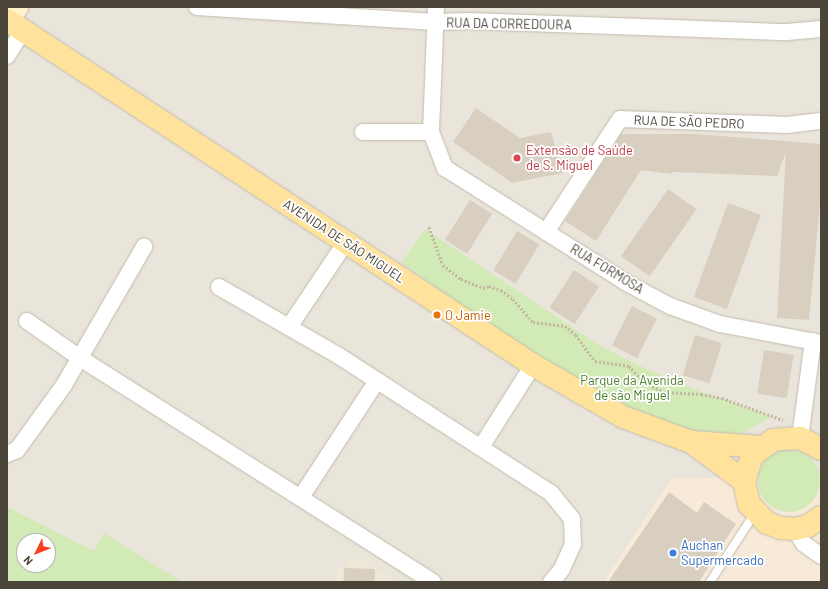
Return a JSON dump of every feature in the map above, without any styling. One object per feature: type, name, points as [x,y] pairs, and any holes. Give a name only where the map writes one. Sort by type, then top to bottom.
[{"type":"main road","name":"AVENIDA DE SÃO MIGUEL","points":[[14,19],[346,242],[533,365],[623,417],[691,442],[744,481]]},
{"type":"main road","points":[[821,449],[800,431],[773,440],[762,446],[750,462],[744,481],[747,498],[755,513],[767,523],[781,528],[795,529],[808,526],[821,517]]},
{"type":"main road","name":"AVENIDA DE SÃO MIGUEL","points":[[691,442],[762,446]]},
{"type":"street","name":"RUA DA CORREDOURA","points":[[204,8],[436,15],[468,21],[787,32],[821,29]]},
{"type":"street","name":"RUA FORMOSA","points":[[436,15],[430,132],[445,168],[624,282],[670,306],[720,324],[817,342]]},
{"type":"street","points":[[7,56],[14,19]]},
{"type":"street","name":"RUA DE SÃO PEDRO","points":[[546,232],[620,120],[787,125],[821,121]]},
{"type":"street","points":[[363,132],[430,132]]},
{"type":"street","points":[[289,327],[346,242]]},
{"type":"street","points":[[7,454],[17,450],[64,385],[144,247]]},
{"type":"street","points":[[219,287],[289,327],[377,381],[551,493],[572,519],[573,544],[562,568],[551,582]]},
{"type":"street","points":[[27,321],[80,358],[433,582]]},
{"type":"street","points":[[800,431],[817,342]]},
{"type":"street","points":[[481,447],[533,365]]},
{"type":"street","points":[[301,497],[377,381]]},
{"type":"street","points":[[795,529],[804,544],[821,556]]},
{"type":"lane","points":[[710,582],[755,513]]},
{"type":"path","points":[[429,227],[443,265],[461,279],[483,288],[489,286],[501,290],[513,299],[533,322],[565,326],[576,335],[596,361],[629,366],[645,383],[664,392],[701,394],[722,398],[800,431]]},
{"type":"shaded area","points":[[7,7],[821,7],[821,480],[672,478],[604,582],[7,582]]},
{"type":"shaded area","points":[[672,478],[821,480],[821,582],[604,582]]},
{"type":"shaded area","points":[[357,558],[364,560],[394,582],[336,582],[337,568],[344,568],[350,560]]},
{"type":"green space","name":"Parque da Avenida de são Miguel","points":[[425,229],[597,344],[638,365],[691,388],[771,417],[738,436],[703,437],[623,410],[481,319],[402,263]]},
{"type":"green space","points":[[789,450],[801,452],[811,459],[818,469],[820,481],[818,493],[811,503],[801,510],[789,512],[777,510],[767,503],[760,493],[758,481],[760,469],[767,459],[777,452]]},
{"type":"green space","points":[[7,507],[94,551],[104,533],[182,582],[7,582]]},
{"type":"building","name":"Extensão de Saúde de S. Miguel","points":[[476,108],[520,138],[551,132],[563,173],[512,183],[453,142]]},
{"type":"building","points":[[621,134],[697,134],[821,144],[821,193],[809,320],[777,318],[786,152],[777,176],[672,172],[672,174],[641,170],[596,241],[565,221]]},
{"type":"building","points":[[668,189],[697,209],[650,276],[621,256]]},
{"type":"building","points":[[470,200],[492,214],[467,254],[445,240]]},
{"type":"building","points":[[728,203],[761,215],[727,309],[694,297]]},
{"type":"building","points":[[517,231],[539,244],[516,284],[493,270]]},
{"type":"building","points":[[574,270],[599,286],[575,324],[549,308]]},
{"type":"building","points":[[632,306],[657,319],[637,358],[612,345]]},
{"type":"building","points":[[695,335],[722,343],[709,383],[683,375]]},
{"type":"building","points":[[764,350],[794,355],[787,398],[757,393]]},
{"type":"building","name":"Auchan Supermercado","points":[[669,492],[697,513],[704,502],[736,524],[699,582],[608,582]]},
{"type":"building","points":[[344,568],[375,569],[375,582],[344,582]]},
{"type":"place","name":"Extensão de Saúde de S. Miguel","points":[[517,158]]},
{"type":"place","name":"O Jamie","points":[[437,315]]},
{"type":"place","name":"Auchan Supermercado","points":[[673,553]]}]
